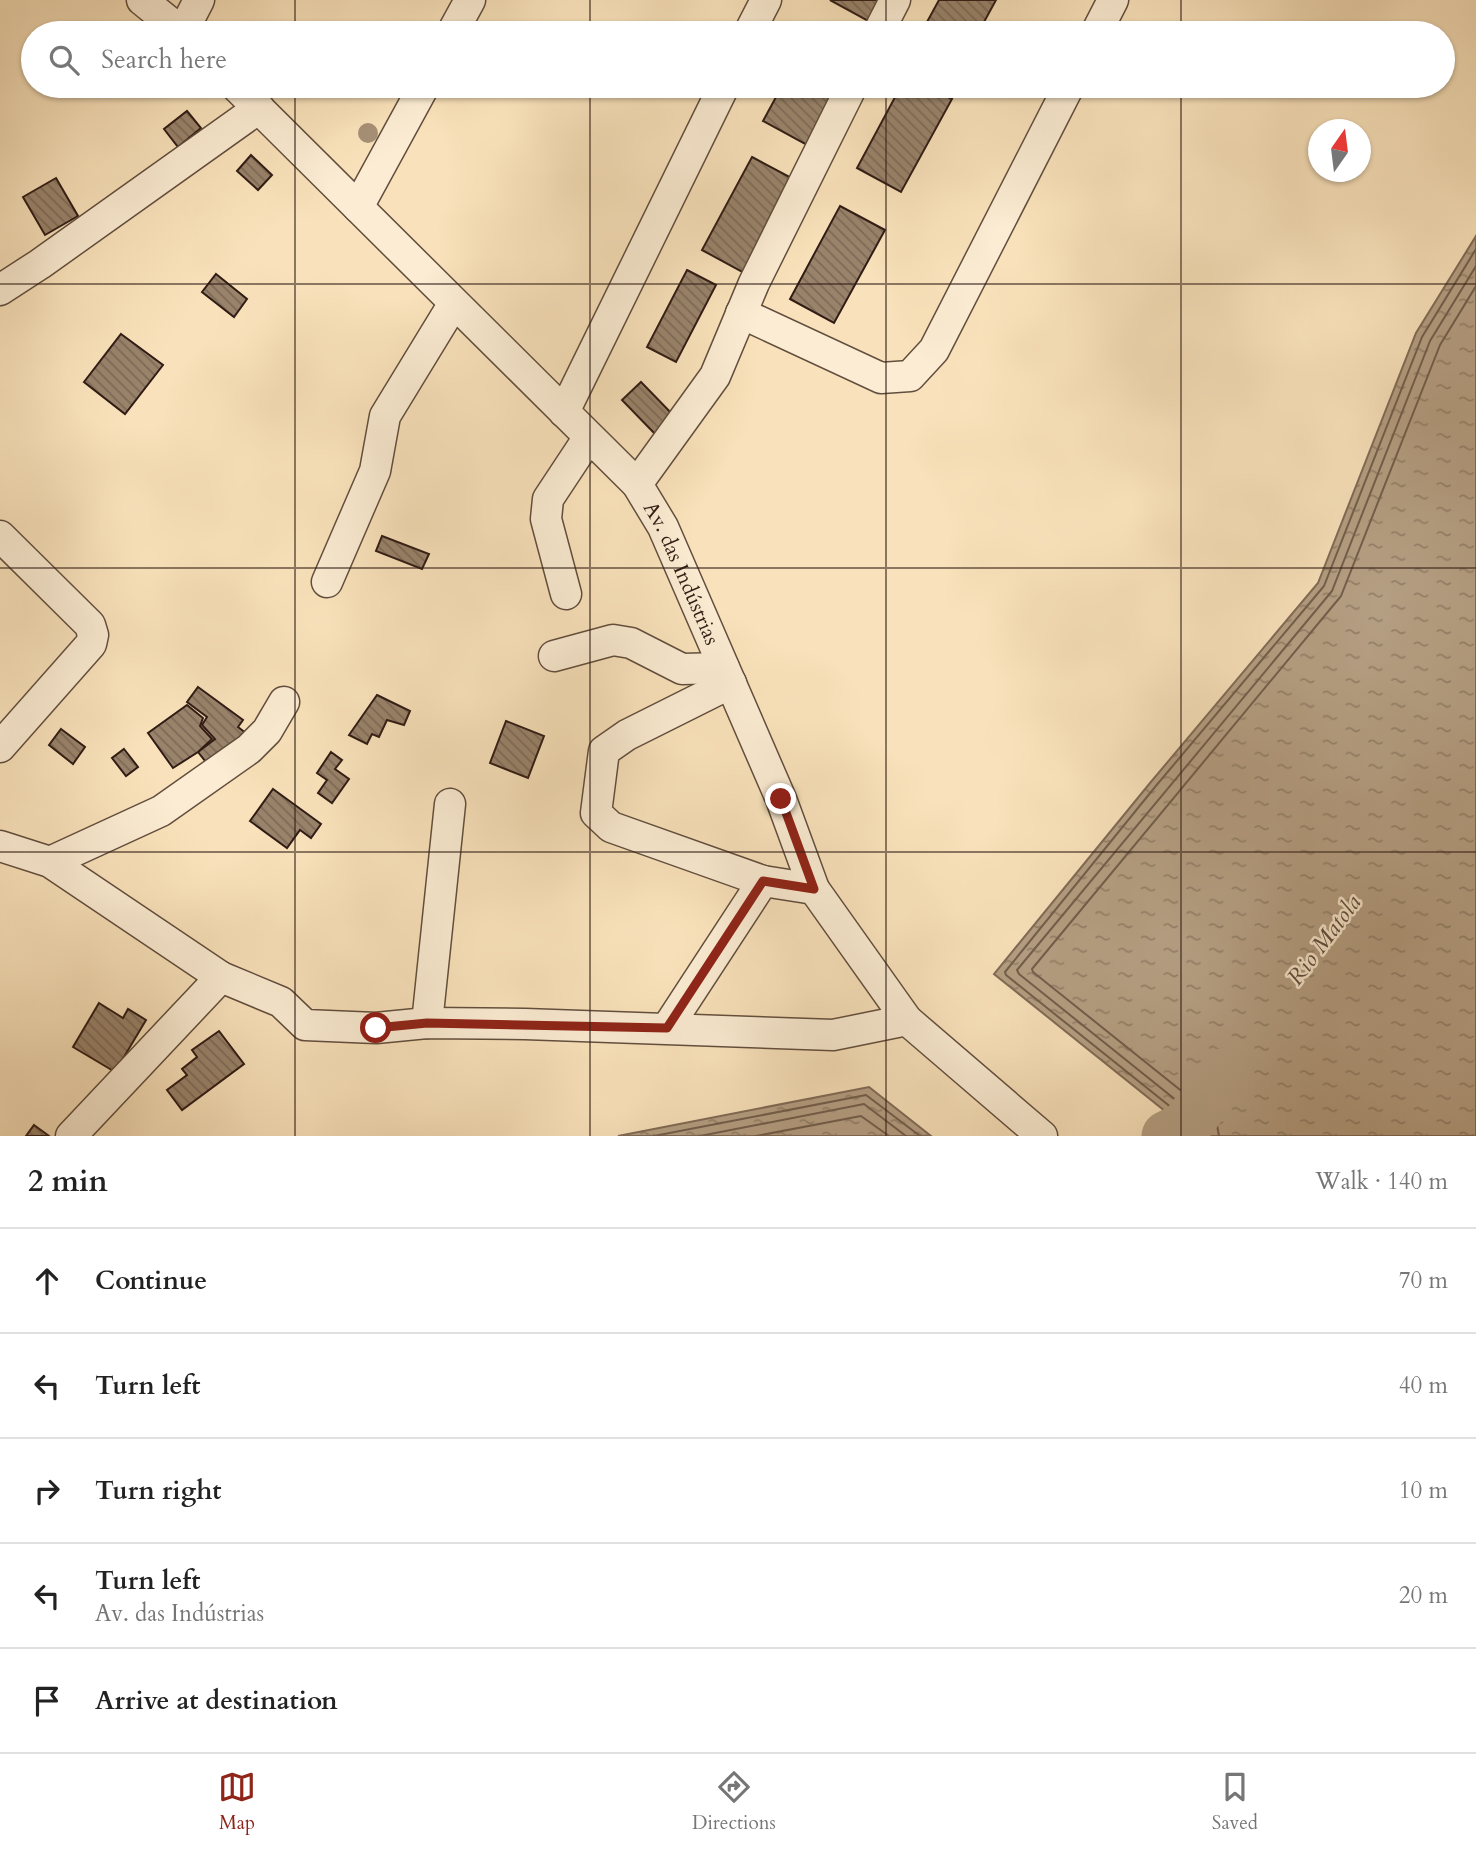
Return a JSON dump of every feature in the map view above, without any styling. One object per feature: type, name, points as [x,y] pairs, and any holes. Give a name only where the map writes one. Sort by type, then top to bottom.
[{"type":"street","points":[[142,0],[168,21]]},
{"type":"street","points":[[189,21],[199,0]]},
{"type":"street","points":[[459,21],[470,0]]},
{"type":"street","points":[[755,21],[766,0]]},
{"type":"street","points":[[884,21],[895,0]]},
{"type":"street","points":[[1102,21],[1113,0]]},
{"type":"street","name":"Av. das Indústrias","points":[[249,98],[637,484],[663,527],[781,799],[814,889],[907,1020],[1036,1131]]},
{"type":"street","points":[[358,207],[417,98]]},
{"type":"street","points":[[564,412],[718,98]]},
{"type":"street","points":[[637,484],[715,376],[741,313],[846,98]]},
{"type":"street","points":[[741,313],[881,378],[910,376],[934,350],[1063,98]]},
{"type":"street","points":[[0,290],[259,108]]},
{"type":"street","points":[[327,582],[375,471],[389,409],[454,303]]},
{"type":"street","points":[[566,594],[546,519],[548,499],[589,437]]},
{"type":"street","points":[[0,536],[90,625],[93,635],[91,644],[0,747]]},
{"type":"street","points":[[554,656],[613,640],[631,643],[682,669],[727,675]]},
{"type":"street","points":[[727,675],[604,751],[596,813],[611,827],[763,881],[814,889]]},
{"type":"street","points":[[50,862],[161,811],[249,749],[267,731],[284,702]]},
{"type":"street","points":[[427,1023],[450,804]]},
{"type":"street","points":[[0,846],[50,862],[221,977],[281,1002],[305,1025],[376,1028],[427,1023],[833,1035],[907,1020]]},
{"type":"street","points":[[667,1028],[763,881]]},
{"type":"street","points":[[71,1136],[221,977]]},
{"type":"water","points":[[1476,236],[1476,1136],[1196,1136],[994,974],[1318,583],[1416,333]]},
{"type":"water","points":[[869,1087],[931,1136],[618,1136]]},
{"type":"building","points":[[830,0],[882,0],[868,21]]},
{"type":"building","points":[[939,0],[996,0],[985,21],[928,21]]},
{"type":"building","points":[[775,98],[832,98],[807,145],[763,121]]},
{"type":"building","points":[[895,98],[952,99],[901,192],[857,168]]},
{"type":"building","points":[[187,111],[201,128],[178,147],[164,129]]},
{"type":"building","points":[[251,155],[272,175],[258,190],[237,171]]},
{"type":"building","points":[[752,157],[797,181],[746,274],[702,250]]},
{"type":"building","points":[[56,178],[78,216],[45,235],[23,197]]},
{"type":"building","points":[[840,206],[885,230],[834,323],[790,299]]},
{"type":"building","points":[[687,270],[716,285],[676,362],[647,347]]},
{"type":"building","points":[[216,274],[247,299],[234,317],[202,292]]},
{"type":"building","points":[[121,334],[163,365],[125,414],[84,382]]},
{"type":"building","points":[[641,382],[677,419],[658,437],[622,400]]},
{"type":"building","points":[[382,536],[429,554],[422,569],[376,551]]},
{"type":"building","points":[[198,687],[243,720],[238,727],[251,737],[213,771],[198,752],[215,739],[202,725],[207,717],[187,702]]},
{"type":"building","points":[[377,695],[410,711],[404,725],[387,720],[379,737],[372,734],[367,744],[349,735]]},
{"type":"building","points":[[187,705],[203,718],[200,726],[212,739],[173,768],[148,733]]},
{"type":"building","points":[[506,721],[544,736],[528,778],[490,763]]},
{"type":"building","points":[[61,729],[85,747],[73,764],[49,745]]},
{"type":"building","points":[[124,749],[138,767],[126,776],[112,758]]},
{"type":"building","points":[[331,752],[342,760],[335,769],[349,779],[332,803],[318,793],[327,780],[317,773]]},
{"type":"building","points":[[273,789],[321,824],[311,838],[300,830],[287,848],[250,821]]},
{"type":"building","points":[[99,1003],[123,1018],[128,1009],[146,1020],[115,1072],[73,1047]]},
{"type":"building","points":[[219,1031],[244,1064],[182,1110],[167,1090],[187,1075],[182,1069],[197,1057],[192,1050]]},
{"type":"building","points":[[34,1125],[49,1136],[26,1136]]},
{"type":"waterway","name":"Rio Matola","points":[[1167,1136],[1185,1127],[1226,1073]]},
{"type":"route","points":[[376,1028],[427,1023],[667,1028],[763,881],[814,889],[781,799]]}]
